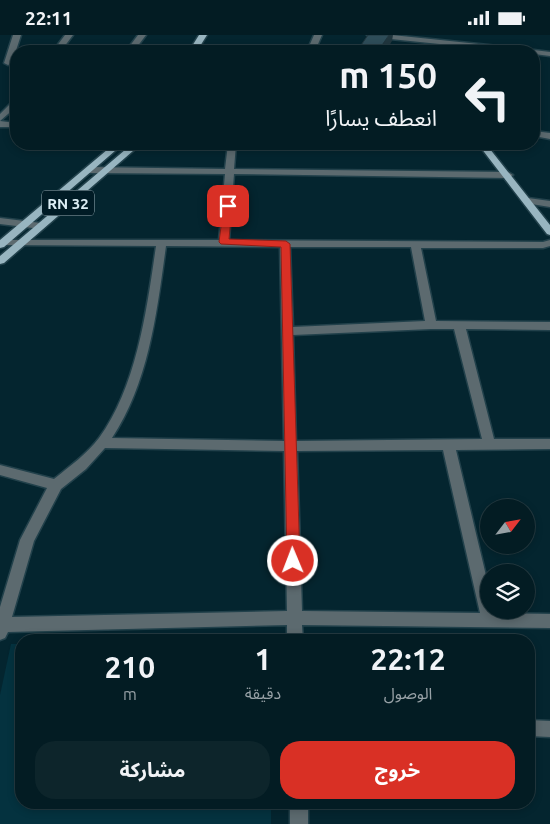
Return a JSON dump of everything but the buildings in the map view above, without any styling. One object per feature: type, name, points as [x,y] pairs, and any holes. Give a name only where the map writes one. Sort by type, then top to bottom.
[{"type":"main road","name":"RN 32","points":[[2,243],[112,150]]},
{"type":"main road","name":"RN 32","points":[[0,261],[130,150]]},
{"type":"main road","points":[[487,150],[550,232]]},
{"type":"street","points":[[136,35],[142,35]]},
{"type":"street","points":[[371,35],[449,45]]},
{"type":"street","points":[[0,119],[10,109]]},
{"type":"street","points":[[224,242],[232,150]]},
{"type":"street","points":[[89,170],[231,170],[508,175]]},
{"type":"street","points":[[528,201],[550,204]]},
{"type":"street","points":[[0,221],[41,226]]},
{"type":"street","points":[[162,242],[156,290],[135,380],[118,419],[102,443],[81,465],[56,485],[27,540],[1,628],[295,618],[550,621]]},
{"type":"street","points":[[2,243],[224,242],[548,245]]},
{"type":"street","points":[[286,244],[295,634]]},
{"type":"street","points":[[415,244],[431,325]]},
{"type":"street","points":[[288,331],[431,325],[550,326]]},
{"type":"street","points":[[459,325],[489,444]]},
{"type":"street","points":[[102,443],[291,446],[550,444]]},
{"type":"street","points":[[448,445],[489,620]]},
{"type":"street","points":[[0,471],[56,485]]},
{"type":"street","points":[[535,728],[550,729]]},
{"type":"street","points":[[299,809],[299,824]]},
{"type":"shaded area","points":[[11,644],[15,644],[15,809],[271,809],[271,824],[0,824],[0,695]]},
{"type":"route","points":[[228,206],[224,242],[286,244],[293,561]]}]
